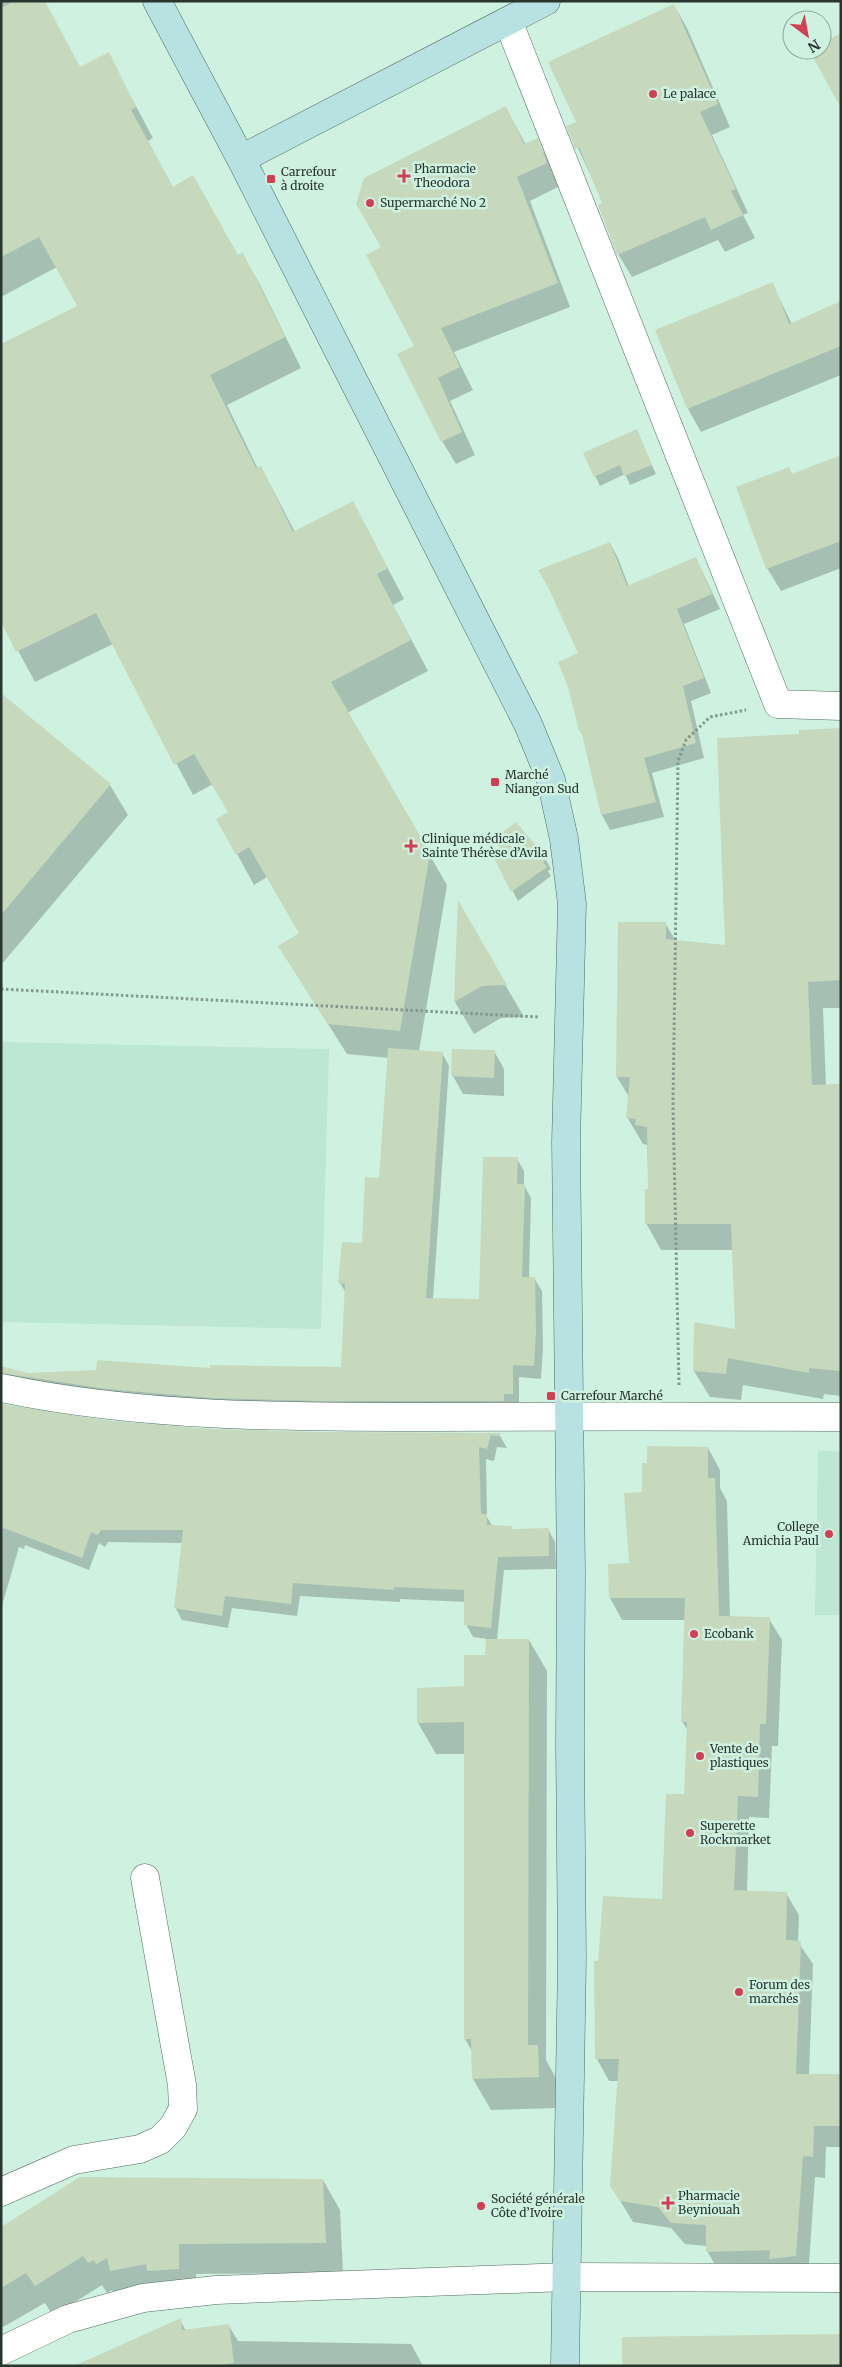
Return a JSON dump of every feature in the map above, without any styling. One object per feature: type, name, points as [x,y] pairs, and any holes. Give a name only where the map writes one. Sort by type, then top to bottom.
[{"type":"street","points":[[157,1],[241,159],[524,715],[551,780],[564,839],[572,904],[566,1142],[572,1959],[565,2366]]},
{"type":"street","points":[[241,159],[546,1]]},
{"type":"street","points":[[508,21],[778,704],[841,706]]},
{"type":"street","points":[[1,1388],[157,1411],[269,1417],[841,1417]]},
{"type":"street","points":[[1,2192],[74,2160],[140,2149],[160,2140],[173,2127],[183,2109],[182,2085],[145,1878]]},
{"type":"street","points":[[1,2351],[68,2318],[143,2298],[216,2290],[566,2277],[841,2278]]},
{"type":"path","points":[[679,1416],[673,1106],[678,761],[686,740],[710,717],[778,704]]},
{"type":"path","points":[[1,989],[569,1018]]},
{"type":"shaded area","points":[[1,1042],[329,1049],[321,1329],[1,1322]]},
{"type":"shaded area","name":"College Amichia Paul","points":[[818,1450],[841,1452],[841,1615],[815,1615]]},
{"type":"building","points":[[14,1],[45,1],[80,67],[109,52],[136,107],[131,110],[173,187],[193,175],[238,255],[243,253],[285,337],[210,375],[256,468],[261,466],[293,532],[353,501],[388,568],[377,574],[411,640],[331,682],[430,853],[400,1031],[328,1024],[278,946],[299,933],[249,847],[236,855],[216,819],[228,812],[194,754],[174,765],[96,613],[16,652],[1,622],[1,344],[77,306],[39,237],[1,257],[1,8]]},
{"type":"building","points":[[674,4],[718,104],[700,112],[736,189],[731,191],[743,215],[711,230],[705,217],[617,255],[598,205],[602,203],[579,147],[575,149],[566,126],[576,122],[548,62]]},
{"type":"building","points":[[841,33],[841,108],[815,60],[832,60],[832,38]]},
{"type":"building","points":[[506,106],[524,144],[538,138],[547,163],[517,177],[558,283],[441,328],[460,367],[438,378],[462,432],[441,442],[397,354],[414,346],[366,255],[381,247],[356,204],[364,178]]},
{"type":"building","points":[[773,282],[789,324],[841,301],[841,346],[687,409],[655,330]]},
{"type":"building","points":[[637,429],[652,465],[624,476],[620,465],[594,477],[583,453]]},
{"type":"building","points":[[841,455],[841,541],[766,569],[736,487],[789,467],[792,474]]},
{"type":"building","points":[[610,542],[627,586],[696,557],[712,594],[677,609],[704,678],[683,686],[696,743],[644,758],[656,802],[601,815],[581,730],[579,731],[568,687],[558,662],[578,653],[548,587],[538,570]]},
{"type":"building","points":[[1,693],[111,784],[1,915]]},
{"type":"building","points":[[841,728],[841,980],[808,982],[812,1085],[841,1084],[841,1371],[809,1368],[809,1373],[728,1358],[726,1374],[693,1371],[694,1322],[735,1329],[731,1224],[645,1224],[645,1189],[648,1189],[647,1127],[635,1125],[636,1119],[626,1118],[630,1077],[616,1077],[618,922],[666,922],[666,939],[725,945],[717,738],[799,734],[799,730]]},
{"type":"building","points":[[516,822],[547,859],[543,862],[547,867],[511,892],[494,858],[503,854],[494,839]]},
{"type":"building","points":[[458,900],[507,985],[482,986],[454,1002]]},
{"type":"building","points":[[388,1048],[443,1052],[426,1298],[479,1299],[483,1157],[518,1157],[517,1184],[525,1184],[522,1277],[535,1277],[536,1333],[534,1366],[513,1365],[513,1394],[504,1394],[504,1401],[316,1401],[212,1398],[107,1389],[1,1373],[1,1366],[28,1373],[96,1370],[97,1360],[210,1368],[210,1365],[341,1367],[345,1284],[338,1283],[342,1242],[362,1243],[365,1177],[379,1178]]},
{"type":"building","points":[[452,1049],[495,1050],[494,1078],[451,1076]]},
{"type":"building","points":[[1,1404],[103,1420],[210,1429],[316,1432],[500,1433],[500,1436],[491,1435],[487,1449],[479,1447],[481,1514],[487,1514],[487,1525],[512,1526],[512,1529],[549,1528],[549,1556],[498,1557],[491,1628],[464,1625],[464,1590],[394,1587],[394,1590],[293,1583],[291,1604],[225,1596],[222,1616],[174,1608],[183,1530],[101,1530],[98,1535],[91,1532],[82,1558],[1,1527]]},
{"type":"building","points":[[647,1446],[708,1447],[708,1478],[715,1478],[719,1616],[770,1617],[766,1724],[760,1724],[758,1797],[738,1796],[734,1890],[787,1892],[786,1940],[801,1941],[796,2074],[841,2074],[841,2126],[814,2126],[813,2157],[803,2156],[796,2256],[769,2259],[770,2250],[706,2252],[706,2225],[671,2223],[658,2207],[620,2201],[610,2186],[619,2059],[595,2059],[594,1961],[598,1961],[603,1896],[662,1899],[666,1794],[684,1794],[687,1722],[681,1722],[685,1598],[609,1598],[608,1564],[629,1563],[624,1493],[642,1492],[642,1463],[647,1463]]},
{"type":"building","points":[[486,1639],[529,1639],[528,2045],[538,2045],[539,2077],[472,2079],[471,2039],[464,2039],[464,1722],[417,1723],[417,1688],[464,1686],[464,1655],[485,1655]]},
{"type":"building","points":[[80,2177],[323,2179],[326,2243],[179,2244],[179,2269],[147,2271],[146,2264],[110,2271],[107,2258],[96,2264],[94,2260],[88,2263],[83,2256],[35,2286],[26,2273],[1,2288],[1,2227]]},
{"type":"building","points":[[181,2318],[182,2330],[229,2324],[234,2363],[213,2366],[74,2366]]},
{"type":"building","points":[[841,2334],[841,2366],[622,2366],[622,2337]]},
{"type":"place","name":"Le palace","points":[[653,94]]},
{"type":"place","name":"Pharmacie Theodora","points":[[404,176]]},
{"type":"place","name":"Carrefour à droite","points":[[271,179]]},
{"type":"place","name":"Supermarché No 2","points":[[370,203]]},
{"type":"place","name":"Marché Niangon Sud","points":[[495,782]]},
{"type":"place","name":"Clinique médicale Sainte Thérèse d’Avila","points":[[411,846]]},
{"type":"place","name":"Carrefour Marché","points":[[551,1396]]},
{"type":"place","name":"College Amichia Paul","points":[[829,1534]]},
{"type":"place","name":"Ecobank","points":[[694,1634]]},
{"type":"place","name":"Vente de plastiques","points":[[700,1756]]},
{"type":"place","name":"Superette Rockmarket","points":[[690,1833]]},
{"type":"place","name":"Forum des marchés","points":[[739,1992]]},
{"type":"place","name":"Pharmacie Beyniouah","points":[[668,2203]]},
{"type":"place","name":"Société générale Côte d’Ivoire","points":[[481,2206]]}]
